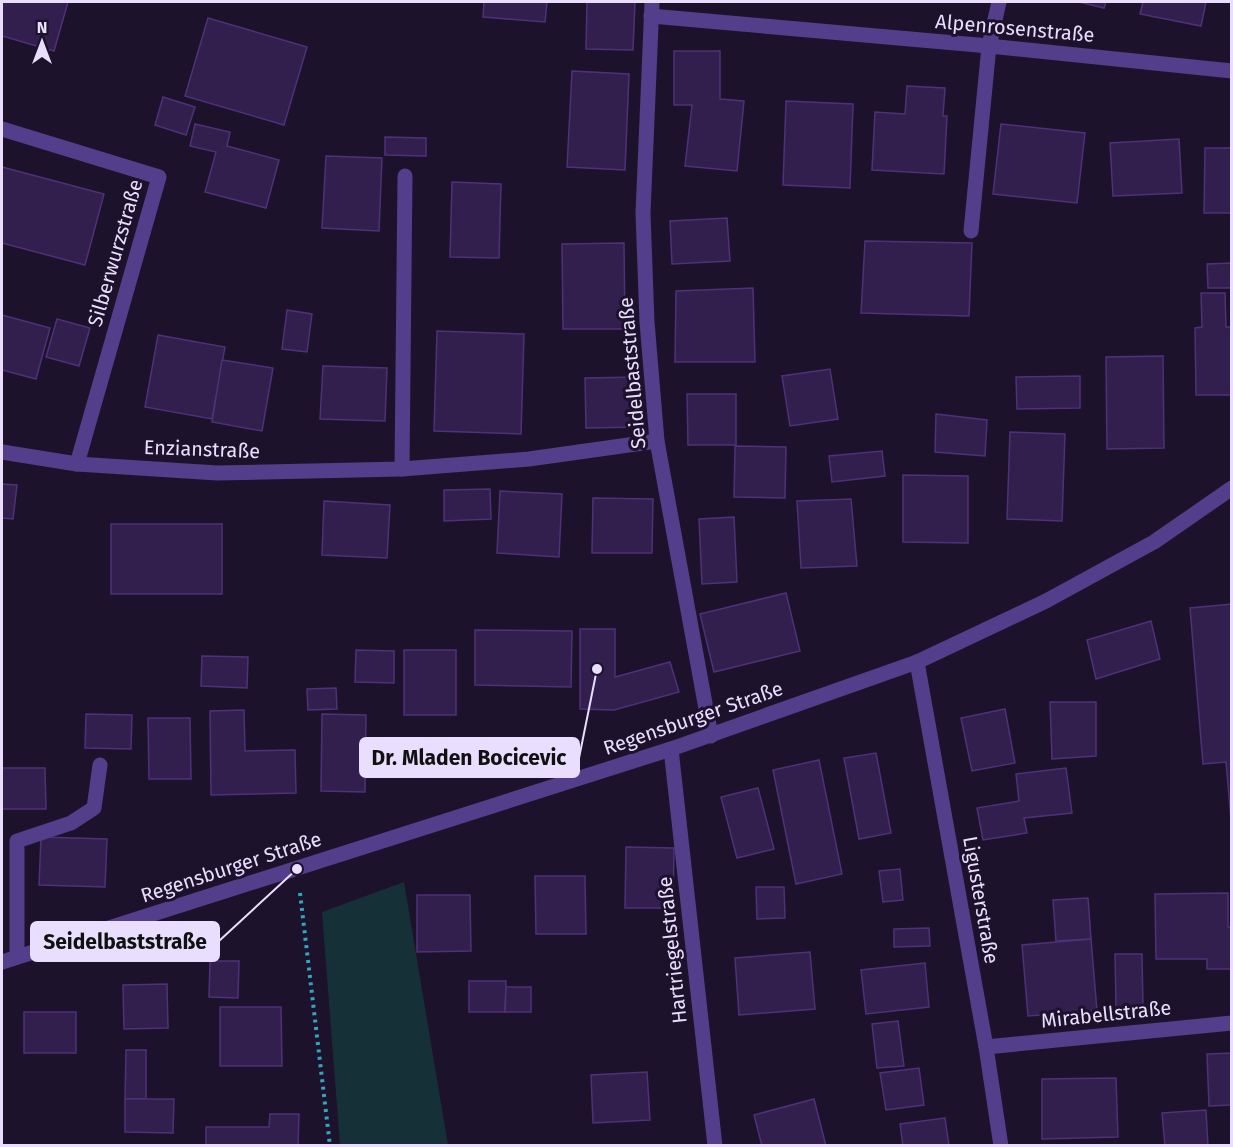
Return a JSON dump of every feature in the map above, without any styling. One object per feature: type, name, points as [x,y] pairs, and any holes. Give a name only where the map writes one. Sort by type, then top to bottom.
[{"type":"street","points":[[971,231],[989,46],[999,2]]},
{"type":"street","name":"Alpenrosenstraße","points":[[652,9],[1232,71]]},
{"type":"street","name":"Seidelbaststraße","points":[[652,9],[643,213],[647,321],[657,441],[711,736]]},
{"type":"street","name":"Silberwurzstraße","points":[[2,129],[159,177],[77,464]]},
{"type":"street","points":[[402,469],[405,176]]},
{"type":"street","name":"Enzianstraße","points":[[2,452],[77,464],[217,473],[402,469],[529,459],[657,441]]},
{"type":"street","name":"Regensburger Straße","points":[[2,962],[711,736],[917,662],[1046,601],[1144,547],[1232,489]]},
{"type":"street","name":"Ligusterstraße","points":[[917,662],[986,1047],[1001,1146]]},
{"type":"street","name":"Hartriegelstraße","points":[[671,749],[715,1146]]},
{"type":"street","points":[[17,957],[17,841],[71,823],[94,808],[100,765]]},
{"type":"street","name":"Mirabellstraße","points":[[986,1047],[1232,1023]]},
{"type":"path","points":[[297,868],[330,1146]]},
{"type":"green space","points":[[404,882],[448,1145],[340,1145],[322,912]]},
{"type":"building","points":[[2,2],[68,2],[54,51],[2,36]]},
{"type":"building","points":[[484,2],[547,2],[545,22],[483,17]]},
{"type":"building","points":[[587,2],[635,2],[633,50],[586,49]]},
{"type":"building","points":[[1079,2],[1106,2],[1104,8]]},
{"type":"building","points":[[1143,2],[1206,2],[1201,26],[1140,14]]},
{"type":"building","points":[[208,18],[307,47],[284,125],[185,96]]},
{"type":"building","points":[[674,51],[720,51],[720,99],[744,101],[737,171],[685,166],[692,105],[674,105]]},
{"type":"building","points":[[572,71],[629,74],[625,170],[567,167]]},
{"type":"building","points":[[907,86],[945,88],[943,116],[947,116],[944,174],[872,170],[875,112],[905,114]]},
{"type":"building","points":[[163,97],[195,107],[186,135],[155,125]]},
{"type":"building","points":[[786,101],[853,104],[850,188],[783,185]]},
{"type":"building","points":[[195,124],[230,132],[227,146],[279,160],[266,208],[205,192],[216,152],[190,146]]},
{"type":"building","points":[[1001,124],[1085,133],[1077,203],[993,194]]},
{"type":"building","points":[[385,137],[426,138],[426,156],[385,155]]},
{"type":"building","points":[[1179,139],[1182,193],[1113,196],[1110,143]]},
{"type":"building","points":[[1205,148],[1232,148],[1232,213],[1204,213]]},
{"type":"building","points":[[326,156],[382,158],[379,231],[322,228]]},
{"type":"building","points":[[2,167],[104,194],[85,265],[2,243]]},
{"type":"building","points":[[452,182],[501,184],[499,258],[450,257]]},
{"type":"building","points":[[727,218],[730,261],[672,264],[670,221]]},
{"type":"building","points":[[865,241],[972,243],[969,316],[861,313]]},
{"type":"building","points":[[624,243],[625,329],[563,329],[562,244]]},
{"type":"building","points":[[1232,263],[1232,288],[1208,288],[1207,264]]},
{"type":"building","points":[[753,288],[755,362],[675,362],[676,291]]},
{"type":"building","points":[[1201,293],[1225,293],[1226,327],[1232,327],[1232,395],[1196,395],[1195,328],[1202,327]]},
{"type":"building","points":[[287,310],[312,314],[307,352],[282,349]]},
{"type":"building","points":[[2,315],[50,328],[36,379],[2,370]]},
{"type":"building","points":[[57,319],[90,328],[79,366],[46,357]]},
{"type":"building","points":[[437,331],[524,334],[521,434],[434,431]]},
{"type":"building","points":[[158,335],[225,347],[212,419],[145,407]]},
{"type":"building","points":[[1163,356],[1164,448],[1107,449],[1106,357]]},
{"type":"building","points":[[222,360],[273,368],[262,431],[212,422]]},
{"type":"building","points":[[323,366],[387,368],[385,421],[320,419]]},
{"type":"building","points":[[830,369],[838,419],[790,426],[782,376]]},
{"type":"building","points":[[1080,376],[1080,408],[1017,409],[1016,377]]},
{"type":"building","points":[[639,377],[640,427],[586,428],[585,378]]},
{"type":"building","points":[[687,394],[736,394],[736,445],[688,445]]},
{"type":"building","points":[[936,414],[987,420],[985,456],[935,452]]},
{"type":"building","points":[[1010,432],[1065,434],[1062,521],[1007,519]]},
{"type":"building","points":[[735,446],[786,447],[785,498],[734,497]]},
{"type":"building","points":[[882,451],[885,476],[832,482],[829,456]]},
{"type":"building","points":[[903,475],[968,476],[968,543],[903,542]]},
{"type":"building","points":[[2,484],[17,485],[13,519],[2,518]]},
{"type":"building","points":[[490,489],[491,519],[444,521],[444,490]]},
{"type":"building","points":[[500,491],[562,494],[559,557],[497,553]]},
{"type":"building","points":[[593,498],[653,499],[652,553],[592,553]]},
{"type":"building","points":[[851,499],[857,566],[801,568],[797,501]]},
{"type":"building","points":[[324,501],[390,505],[387,558],[322,555]]},
{"type":"building","points":[[734,517],[737,582],[702,584],[699,519]]},
{"type":"building","points":[[111,524],[222,524],[222,594],[111,594]]},
{"type":"building","points":[[786,593],[800,651],[714,672],[700,614]]},
{"type":"building","points":[[1232,604],[1232,831],[1226,762],[1203,764],[1190,608]]},
{"type":"building","points":[[1151,621],[1160,659],[1096,679],[1087,640]]},
{"type":"building","points":[[580,629],[615,629],[615,677],[670,662],[679,692],[614,710],[580,709]]},
{"type":"building","points":[[475,630],[572,631],[571,687],[475,685]]},
{"type":"building","points":[[356,650],[394,651],[394,683],[355,682]]},
{"type":"building","points":[[404,650],[456,650],[456,715],[404,715]]},
{"type":"building","points":[[202,656],[248,657],[247,688],[201,686]]},
{"type":"building","points":[[336,688],[337,709],[308,710],[307,689]]},
{"type":"building","points":[[1050,702],[1096,702],[1096,756],[1052,759]]},
{"type":"building","points":[[1005,709],[1015,763],[972,771],[961,718]]},
{"type":"building","points":[[244,710],[245,751],[295,750],[296,793],[211,795],[210,711]]},
{"type":"building","points":[[86,714],[132,715],[131,749],[85,748]]},
{"type":"building","points":[[322,714],[366,715],[365,792],[321,791]]},
{"type":"building","points":[[148,718],[190,718],[191,779],[149,779]]},
{"type":"building","points":[[876,753],[891,833],[859,839],[844,758]]},
{"type":"building","points":[[819,760],[842,874],[796,884],[773,770]]},
{"type":"building","points":[[2,768],[45,768],[46,809],[2,809]]},
{"type":"building","points":[[1066,768],[1072,813],[1024,818],[1027,833],[983,840],[977,808],[1019,801],[1016,774]]},
{"type":"building","points":[[758,788],[774,849],[737,858],[721,797]]},
{"type":"building","points":[[41,837],[107,839],[105,887],[39,885]]},
{"type":"building","points":[[626,847],[674,848],[673,908],[625,908]]},
{"type":"building","points":[[900,869],[903,900],[883,902],[879,871]]},
{"type":"building","points":[[535,876],[585,876],[586,934],[536,934]]},
{"type":"building","points":[[756,887],[784,887],[785,918],[757,919]]},
{"type":"building","points":[[1228,893],[1228,927],[1232,927],[1232,969],[1207,969],[1207,959],[1156,959],[1155,894]]},
{"type":"building","points":[[417,895],[470,895],[471,951],[417,952]]},
{"type":"building","points":[[1088,898],[1091,939],[1056,941],[1053,900]]},
{"type":"building","points":[[929,928],[930,946],[894,947],[894,929]]},
{"type":"building","points":[[1091,939],[1097,1011],[1028,1016],[1022,945]]},
{"type":"building","points":[[810,952],[815,1009],[739,1015],[735,958]]},
{"type":"building","points":[[1115,954],[1142,954],[1143,1008],[1116,1008]]},
{"type":"building","points":[[210,961],[239,961],[238,998],[209,997]]},
{"type":"building","points":[[925,963],[929,1007],[866,1014],[861,970]]},
{"type":"building","points":[[469,981],[506,981],[505,1012],[469,1012]]},
{"type":"building","points":[[167,984],[168,1028],[124,1029],[123,985]]},
{"type":"building","points":[[506,987],[531,987],[531,1012],[505,1012]]},
{"type":"building","points":[[220,1007],[281,1007],[282,1066],[220,1066]]},
{"type":"building","points":[[24,1012],[76,1012],[76,1053],[24,1053]]},
{"type":"building","points":[[898,1021],[904,1066],[877,1068],[872,1024]]},
{"type":"building","points":[[126,1050],[146,1050],[146,1099],[125,1099]]},
{"type":"building","points":[[1232,1053],[1232,1105],[1209,1106],[1207,1054]]},
{"type":"building","points":[[919,1068],[924,1105],[886,1110],[880,1073]]},
{"type":"building","points":[[647,1072],[650,1120],[593,1123],[591,1075]]},
{"type":"building","points":[[1116,1078],[1118,1137],[1042,1139],[1042,1079]]},
{"type":"building","points":[[125,1099],[174,1099],[173,1133],[125,1132]]},
{"type":"building","points":[[814,1099],[826,1146],[762,1146],[754,1115]]},
{"type":"building","points":[[1206,1110],[1208,1146],[1165,1146],[1162,1113]]},
{"type":"building","points":[[270,1114],[299,1114],[298,1146],[206,1146],[206,1127],[269,1127]]},
{"type":"building","points":[[945,1118],[949,1146],[903,1146],[900,1124]]},
{"type":"place","name":"Dr. Mladen Bocicevic","points":[[597,669]]},
{"type":"place","name":"Seidelbaststraße","points":[[297,869]]}]
